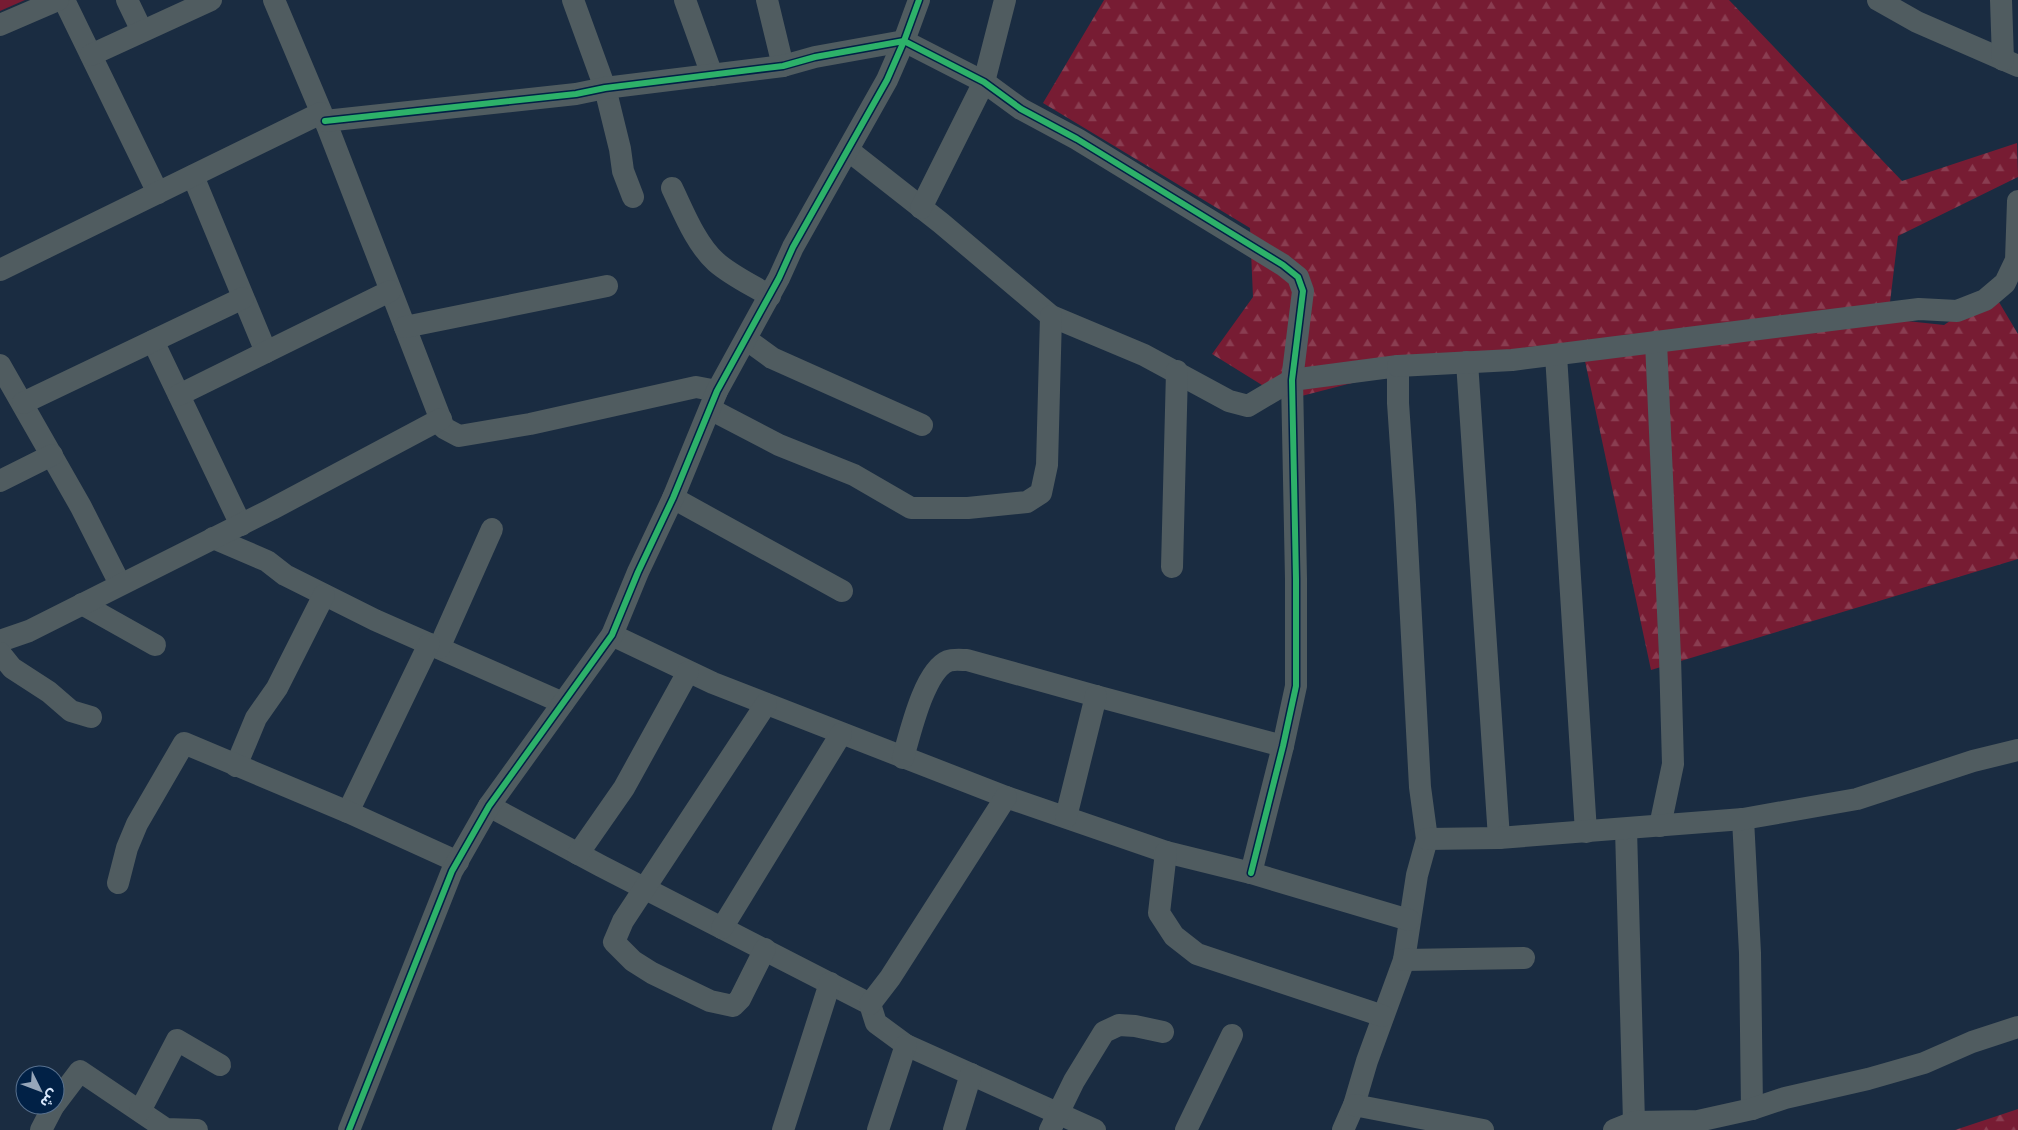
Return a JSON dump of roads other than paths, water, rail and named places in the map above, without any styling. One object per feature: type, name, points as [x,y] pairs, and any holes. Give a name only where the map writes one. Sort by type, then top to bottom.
[{"type":"street","points":[[0,26],[58,0]]},
{"type":"street","points":[[64,0],[158,193]]},
{"type":"street","points":[[127,0],[142,31]]},
{"type":"street","points":[[91,55],[211,0]]},
{"type":"street","points":[[274,0],[323,117],[444,428],[459,436],[530,424],[696,387],[779,445],[854,475],[911,508],[968,508],[1027,502],[1041,493],[1047,465],[1051,316]]},
{"type":"street","points":[[573,0],[605,88],[620,149],[623,171],[633,197]]},
{"type":"street","points":[[685,0],[712,75]]},
{"type":"street","points":[[767,0],[783,66]]},
{"type":"street","points":[[349,1130],[458,862],[489,806],[612,635],[673,498],[713,400],[770,296],[793,247],[887,80],[919,0]]},
{"type":"street","points":[[921,208],[984,82],[1005,0]]},
{"type":"street","points":[[1878,0],[1917,22],[2010,63]]},
{"type":"street","points":[[2001,0],[2010,63]]},
{"type":"street","points":[[0,270],[193,176],[323,117],[576,94],[605,88],[783,66],[815,57],[904,40],[984,82],[1021,109],[1077,139],[1283,265],[1298,277],[1303,291],[1292,380],[1296,686],[1251,873]]},
{"type":"street","points":[[848,150],[1051,316],[1144,355],[1177,371],[1228,401],[1248,406],[1292,380],[1398,366],[1512,360],[1919,309],[1958,311],[1985,300],[2005,283],[2016,260],[2018,201]]},
{"type":"street","points":[[193,176],[266,352]]},
{"type":"street","points":[[672,188],[705,250],[716,262],[770,296]]},
{"type":"street","points":[[405,327],[607,286]]},
{"type":"street","points":[[179,396],[390,291]]},
{"type":"street","points":[[23,404],[243,298]]},
{"type":"street","points":[[746,339],[772,358],[922,425]]},
{"type":"street","points":[[153,341],[240,525]]},
{"type":"street","points":[[1656,342],[1673,764],[1660,826]]},
{"type":"street","points":[[1556,355],[1586,832]]},
{"type":"street","points":[[1467,362],[1499,838]]},
{"type":"street","points":[[0,365],[52,455],[120,584]]},
{"type":"street","points":[[1343,1130],[1354,1105],[1367,1061],[1404,960],[1417,874],[1427,839],[1420,787],[1415,711],[1412,622],[1398,403],[1398,366]]},
{"type":"street","points":[[1172,568],[1177,371]]},
{"type":"street","points":[[0,640],[29,631],[240,525],[441,420]]},
{"type":"street","points":[[0,481],[52,455]]},
{"type":"street","points":[[673,498],[842,591]]},
{"type":"street","points":[[348,812],[492,529]]},
{"type":"street","points":[[213,538],[267,561],[285,575],[375,620],[563,703]]},
{"type":"street","points":[[236,766],[256,718],[277,688],[324,595]]},
{"type":"street","points":[[82,604],[155,646]]},
{"type":"street","points":[[612,635],[688,672],[840,734],[1006,797],[1166,852],[1251,873],[1409,920]]},
{"type":"street","points":[[0,653],[12,668],[49,692],[71,711],[91,717]]},
{"type":"street","points":[[903,758],[918,706],[934,672],[948,660],[968,660],[1283,746]]},
{"type":"street","points":[[578,854],[624,788],[688,672]]},
{"type":"street","points":[[1066,817],[1096,696]]},
{"type":"street","points":[[765,950],[740,999],[734,1006],[710,1001],[652,973],[633,961],[614,942],[624,922],[766,704]]},
{"type":"street","points":[[722,928],[840,734]]},
{"type":"street","points":[[118,883],[127,848],[137,824],[184,743],[348,812],[458,862]]},
{"type":"street","points":[[1427,839],[1499,838],[1743,819],[1857,798],[1973,761],[2018,750]]},
{"type":"street","points":[[870,1004],[890,978],[1006,797]]},
{"type":"street","points":[[489,806],[578,854],[870,1004],[876,1023],[906,1045],[971,1074],[1054,1122],[1096,1130]]},
{"type":"street","points":[[1743,819],[1750,953],[1752,1109]]},
{"type":"street","points":[[1626,829],[1624,1126],[1698,1120],[1752,1109],[1785,1098],[1868,1079],[1924,1063],[1972,1042],[2018,1027]]},
{"type":"street","points":[[1166,852],[1159,912],[1174,936],[1197,954],[1383,1016]]},
{"type":"street","points":[[1404,960],[1524,958]]},
{"type":"street","points":[[783,1130],[830,983]]},
{"type":"street","points":[[1054,1122],[1087,1058],[1104,1032],[1119,1026],[1135,1026],[1163,1032]]},
{"type":"street","points":[[1186,1130],[1232,1035]]},
{"type":"street","points":[[140,1111],[177,1040],[220,1065]]},
{"type":"street","points":[[878,1130],[906,1045]]},
{"type":"street","points":[[65,1091],[80,1071],[166,1129],[197,1130]]},
{"type":"street","points":[[954,1130],[971,1074]]},
{"type":"street","points":[[1354,1105],[1483,1130]]},
{"type":"street","points":[[40,1130],[49,1115]]}]
